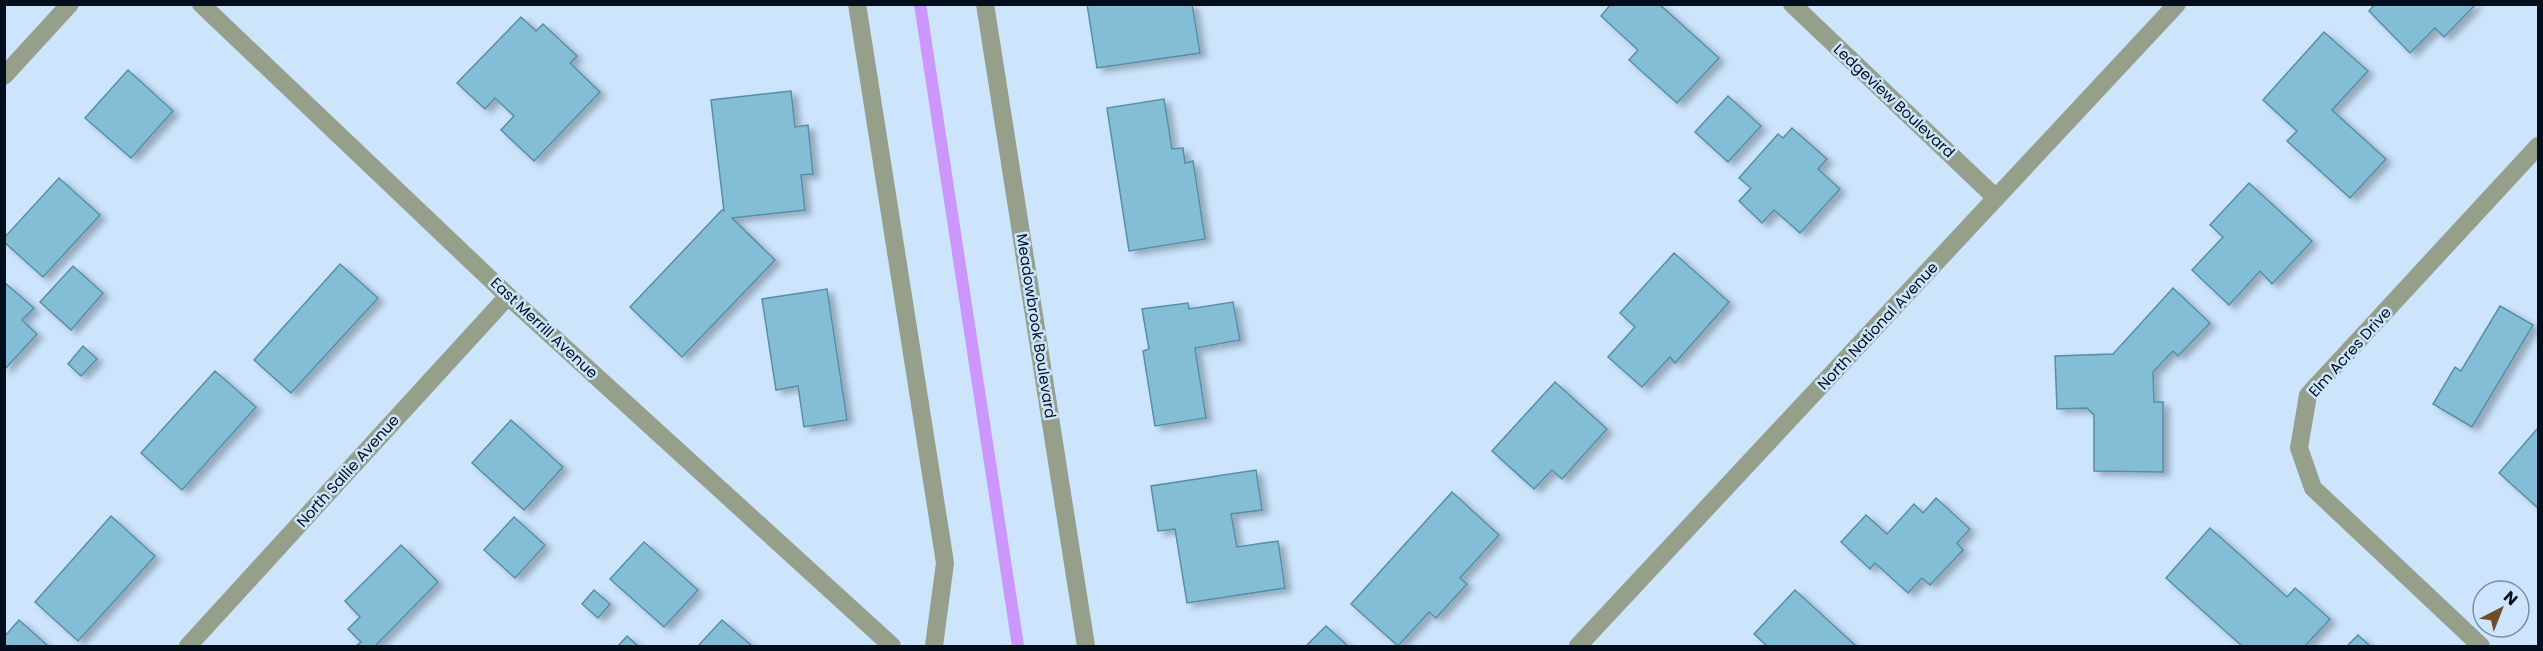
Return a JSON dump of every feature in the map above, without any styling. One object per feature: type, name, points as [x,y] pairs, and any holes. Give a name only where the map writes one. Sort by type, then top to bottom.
[{"type":"street","points":[[4,76],[70,4]]},
{"type":"street","name":"East Merrill Avenue","points":[[201,4],[508,296],[892,646]]},
{"type":"street","points":[[857,4],[945,562],[934,646]]},
{"type":"street","name":"Meadowbrook Boulevard","points":[[985,4],[1086,646]]},
{"type":"street","name":"Ledgeview Boulevard","points":[[1792,4],[1996,198]]},
{"type":"street","name":"North National Avenue","points":[[1578,646],[2177,4]]},
{"type":"street","name":"Elm Acres Drive","points":[[2481,646],[2313,488],[2299,448],[2308,395],[2538,146]]},
{"type":"street","name":"North Sallie Avenue","points":[[188,646],[508,296]]},
{"type":"building","points":[[1087,4],[1192,4],[1200,53],[1097,68]]},
{"type":"building","points":[[1611,4],[1659,4],[1719,58],[1677,103],[1629,60],[1638,50],[1601,16]]},
{"type":"building","points":[[2375,4],[2476,4],[2444,37],[2435,28],[2410,53],[2369,11]]},
{"type":"building","points":[[521,17],[536,31],[543,24],[577,56],[570,63],[600,92],[534,161],[501,130],[514,116],[495,98],[485,109],[457,83]]},
{"type":"building","points":[[2324,32],[2368,71],[2332,110],[2386,159],[2350,198],[2287,141],[2297,131],[2263,100]]},
{"type":"building","points":[[128,70],[173,111],[131,158],[85,118]]},
{"type":"building","points":[[791,91],[795,127],[808,125],[813,174],[801,175],[805,210],[732,218],[775,260],[682,357],[630,307],[722,210],[724,211],[711,100]]},
{"type":"building","points":[[1728,96],[1761,126],[1728,162],[1695,132]]},
{"type":"building","points":[[1164,99],[1172,149],[1183,148],[1185,163],[1193,161],[1205,239],[1129,251],[1107,108]]},
{"type":"building","points":[[1792,128],[1827,159],[1818,169],[1840,189],[1800,233],[1774,210],[1762,223],[1739,201],[1751,188],[1739,178],[1778,134],[1783,138]]},
{"type":"building","points":[[59,178],[100,215],[43,277],[4,242],[4,238]]},
{"type":"building","points":[[2249,183],[2312,241],[2272,284],[2260,271],[2229,305],[2192,270],[2223,237],[2210,225]]},
{"type":"building","points":[[1674,253],[1729,302],[1675,363],[1670,357],[1642,387],[1608,357],[1635,327],[1620,313]]},
{"type":"building","points":[[340,264],[378,298],[291,393],[254,360]]},
{"type":"building","points":[[73,266],[103,293],[71,330],[40,302]]},
{"type":"building","points":[[4,282],[34,308],[22,320],[37,334],[4,370]]},
{"type":"building","points":[[2173,288],[2210,323],[2178,356],[2173,351],[2153,372],[2154,402],[2163,402],[2163,472],[2094,471],[2094,415],[2087,408],[2057,409],[2055,356],[2113,354]]},
{"type":"building","points":[[827,289],[847,420],[804,427],[798,386],[776,390],[762,299]]},
{"type":"building","points":[[1233,302],[1240,340],[1195,348],[1206,418],[1155,426],[1143,351],[1149,349],[1142,309],[1188,303],[1189,309]]},
{"type":"building","points":[[2500,306],[2533,325],[2472,427],[2433,404],[2455,367],[2461,371]]},
{"type":"building","points":[[83,346],[97,359],[81,376],[68,364]]},
{"type":"building","points":[[215,371],[256,407],[182,490],[141,453]]},
{"type":"building","points":[[1555,382],[1607,429],[1562,479],[1552,470],[1534,489],[1492,451]]},
{"type":"building","points":[[511,420],[563,467],[524,510],[472,463]]},
{"type":"building","points":[[2538,430],[2538,508],[2499,473]]},
{"type":"building","points":[[1256,470],[1262,510],[1231,514],[1237,547],[1278,541],[1285,588],[1187,603],[1175,529],[1158,531],[1151,486]]},
{"type":"building","points":[[1452,492],[1499,535],[1460,578],[1467,584],[1436,618],[1429,612],[1398,646],[1351,604]]},
{"type":"building","points":[[1936,498],[1970,529],[1957,543],[1963,550],[1930,585],[1922,578],[1908,593],[1875,563],[1870,569],[1841,542],[1866,515],[1887,534],[1914,504],[1923,513]]},
{"type":"building","points":[[111,516],[155,556],[78,641],[35,602]]},
{"type":"building","points":[[514,517],[545,545],[515,578],[484,550]]},
{"type":"building","points":[[2210,528],[2287,597],[2295,588],[2330,619],[2305,646],[2242,646],[2166,578]]},
{"type":"building","points":[[644,542],[698,590],[664,627],[610,579]]},
{"type":"building","points":[[401,545],[438,582],[375,646],[356,646],[361,642],[348,629],[360,617],[345,601]]},
{"type":"building","points":[[594,590],[610,604],[598,618],[582,604]]},
{"type":"building","points":[[1795,590],[1856,646],[1767,646],[1754,634]]},
{"type":"building","points":[[19,620],[48,646],[4,646],[4,637]]},
{"type":"building","points":[[722,620],[752,646],[698,646]]},
{"type":"building","points":[[1326,626],[1348,646],[1306,646]]},
{"type":"building","points":[[2358,635],[2370,646],[2347,646]]},
{"type":"building","points":[[627,636],[638,646],[618,646]]},
{"type":"waterway","points":[[920,4],[1018,646]]}]
